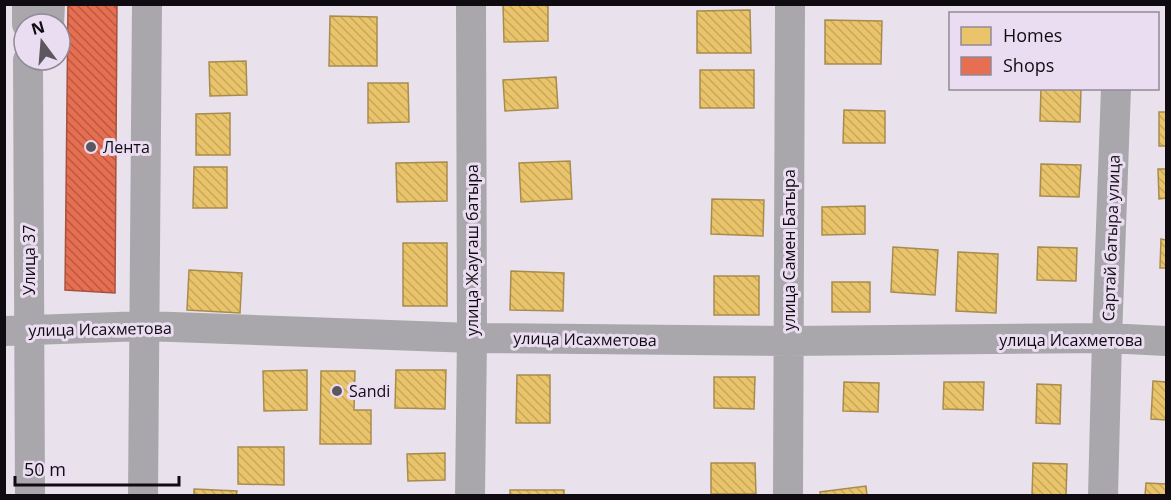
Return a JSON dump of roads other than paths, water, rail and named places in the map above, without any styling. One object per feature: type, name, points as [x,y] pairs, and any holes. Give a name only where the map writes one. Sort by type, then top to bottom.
[{"type":"street","points":[[144,495],[147,4]]},
{"type":"street","name":"улица Жаугаш батыра","points":[[470,495],[471,4]]},
{"type":"street","name":"улица Самен Батыра","points":[[788,495],[790,4]]},
{"type":"street","name":"Улица 37","points":[[28,72],[30,495]]},
{"type":"street","points":[[4,266],[23,264],[31,260],[39,252],[44,242],[48,72]]},
{"type":"street","name":"Сартай батыра улица","points":[[1103,495],[1116,90]]},
{"type":"street","name":"улица Исахметова","points":[[4,331],[145,326],[472,338],[789,341],[1107,338],[1167,341]]},
{"type":"place","name":"Лента","points":[[91,147]]},
{"type":"place","name":"Sandi","points":[[337,391]]}]
